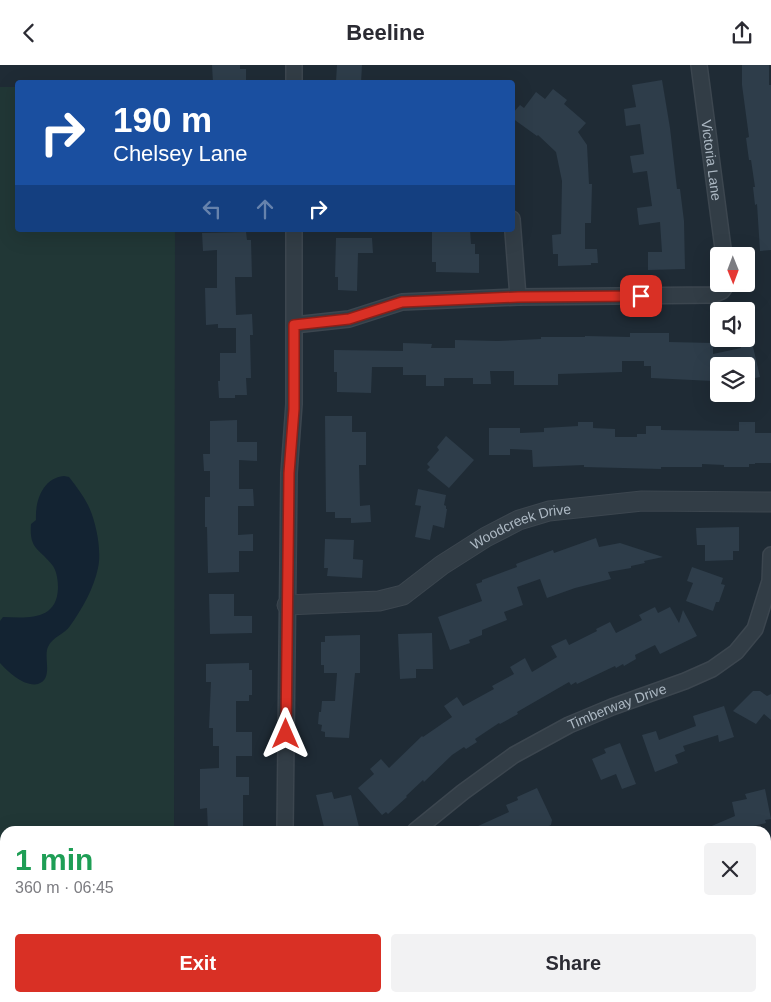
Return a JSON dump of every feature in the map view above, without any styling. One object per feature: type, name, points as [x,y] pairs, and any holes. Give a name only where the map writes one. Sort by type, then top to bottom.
[{"type":"street","points":[[294,65],[294,80]]},
{"type":"street","name":"Victoria Lane","points":[[699,65],[723,247]]},
{"type":"street","points":[[285,826],[289,473],[294,409],[294,232]]},
{"type":"street","points":[[513,232],[518,297]]},
{"type":"street","points":[[294,325],[349,319],[402,302],[518,297],[713,295],[716,293]]},
{"type":"street","name":"Woodcreek Drive","points":[[287,605],[379,601],[403,595],[442,565],[486,537],[519,520],[549,511],[642,501],[771,502]]},
{"type":"street","name":"Timberway Drive","points":[[421,826],[463,792],[514,755],[568,725],[685,681],[712,669],[736,652],[755,629],[770,581],[771,555]]},
{"type":"green space","points":[[0,87],[15,87],[15,232],[175,232],[174,826],[0,826]]},
{"type":"water","points":[[64,476],[69,477],[84,498],[91,512],[96,527],[99,553],[98,568],[94,583],[79,613],[68,629],[52,641],[48,647],[46,678],[38,684],[33,684],[17,678],[0,663],[0,621],[3,617],[22,618],[39,615],[52,607],[56,599],[58,585],[55,571],[53,566],[33,544],[31,524],[36,520],[37,506],[45,486],[50,481]]},
{"type":"building","points":[[212,65],[240,65],[240,69],[246,69],[246,80],[213,80]]},
{"type":"building","points":[[337,65],[362,65],[361,80],[336,80]]},
{"type":"building","points":[[742,65],[769,65],[769,85],[771,85],[771,250],[760,251],[757,204],[755,205],[753,187],[755,187],[746,138],[749,137],[742,85]]},
{"type":"building","points":[[662,80],[677,189],[680,189],[684,221],[685,269],[648,270],[648,252],[662,252],[660,222],[639,225],[637,208],[652,206],[647,171],[633,173],[630,156],[644,154],[640,124],[626,126],[624,109],[636,107],[632,85]]},
{"type":"building","points":[[553,89],[567,100],[564,104],[586,123],[578,132],[587,145],[589,184],[592,184],[591,223],[585,223],[585,249],[597,249],[598,263],[558,266],[558,254],[553,254],[552,235],[561,234],[562,181],[556,152],[538,135],[515,120],[515,111],[520,105],[524,108],[536,92],[545,99]]},
{"type":"building","points":[[246,232],[247,240],[251,240],[252,277],[235,277],[236,315],[252,314],[253,335],[250,335],[251,378],[246,378],[247,395],[235,395],[235,398],[219,398],[220,353],[236,353],[236,328],[218,328],[218,324],[206,325],[205,288],[217,288],[217,250],[203,251],[202,233]]},
{"type":"building","points":[[432,232],[470,232],[471,244],[475,244],[475,254],[479,254],[479,273],[436,272],[436,262],[432,262]]},
{"type":"building","points":[[336,238],[372,238],[373,253],[358,253],[357,291],[338,290],[338,277],[335,277]]},
{"type":"building","points":[[630,333],[669,333],[669,342],[710,343],[710,347],[713,347],[713,354],[741,347],[753,347],[760,377],[755,378],[755,357],[710,357],[710,381],[651,378],[651,366],[644,366],[644,361],[622,361],[622,372],[558,374],[558,385],[514,385],[514,371],[490,371],[491,384],[473,384],[473,378],[444,378],[444,386],[426,386],[426,375],[403,375],[403,367],[372,367],[371,393],[337,392],[337,372],[334,372],[334,350],[403,351],[403,343],[432,344],[431,348],[455,348],[455,340],[497,341],[585,336],[630,337]]},
{"type":"building","points":[[325,416],[352,416],[352,432],[366,432],[366,465],[359,465],[360,506],[370,505],[371,522],[351,523],[351,518],[335,518],[335,512],[326,512]]},
{"type":"building","points":[[237,420],[237,442],[257,442],[257,461],[239,460],[239,489],[253,489],[254,506],[238,506],[238,535],[253,534],[253,551],[239,551],[239,572],[208,573],[205,497],[210,497],[210,471],[204,471],[203,454],[210,454],[210,421]]},
{"type":"building","points":[[578,422],[593,422],[593,428],[615,429],[615,437],[637,437],[637,434],[646,434],[646,426],[661,426],[661,430],[739,431],[739,422],[755,422],[755,433],[771,433],[771,463],[749,464],[749,467],[724,467],[724,465],[702,464],[702,467],[661,467],[661,469],[584,467],[584,465],[533,467],[532,450],[510,449],[510,455],[489,455],[489,428],[520,428],[520,433],[544,432],[544,428],[578,426]]},
{"type":"building","points":[[446,436],[474,460],[449,488],[427,470],[430,467],[427,464],[439,450],[437,447]]},
{"type":"building","points":[[418,489],[446,495],[444,505],[447,509],[444,528],[433,525],[430,540],[415,537],[421,506],[415,505]]},
{"type":"building","points":[[739,527],[739,551],[733,551],[733,560],[705,561],[705,545],[697,545],[696,528]]},
{"type":"building","points":[[596,538],[599,547],[620,543],[663,557],[644,561],[645,563],[631,566],[631,568],[608,572],[611,579],[575,588],[547,598],[540,579],[517,587],[523,605],[504,612],[507,620],[482,630],[482,635],[469,640],[470,643],[450,650],[438,617],[482,601],[476,584],[517,567],[516,564],[553,550],[554,553]]},
{"type":"building","points":[[325,539],[354,540],[353,559],[363,560],[362,578],[327,576],[328,568],[324,568]]},
{"type":"building","points":[[692,567],[723,578],[721,584],[725,585],[719,602],[716,602],[713,611],[686,601],[693,583],[687,581]]},
{"type":"building","points":[[209,594],[234,594],[234,616],[252,616],[252,633],[210,634]]},
{"type":"building","points":[[655,607],[658,613],[670,607],[679,623],[683,610],[697,636],[660,654],[655,645],[635,655],[636,659],[624,666],[623,664],[616,668],[615,666],[577,684],[576,682],[571,685],[569,682],[517,712],[518,714],[499,723],[475,739],[477,742],[466,749],[464,747],[452,755],[388,814],[386,812],[382,815],[358,788],[374,774],[370,769],[381,759],[389,768],[422,736],[452,717],[444,706],[457,697],[463,706],[494,689],[492,686],[514,674],[510,667],[525,658],[532,672],[557,657],[551,646],[566,639],[569,645],[610,622],[616,633],[642,620],[639,615]]},
{"type":"building","points":[[432,633],[433,669],[416,669],[416,678],[400,679],[398,634]]},
{"type":"building","points":[[360,635],[360,673],[355,673],[349,738],[325,737],[325,732],[321,731],[322,725],[318,724],[319,712],[321,712],[322,701],[335,701],[337,673],[324,673],[324,665],[321,665],[321,642],[325,642],[325,636]]},
{"type":"building","points":[[249,663],[249,670],[252,670],[252,695],[249,695],[249,701],[236,701],[236,732],[252,732],[252,756],[236,756],[236,777],[249,777],[249,795],[243,795],[243,826],[208,826],[207,808],[200,809],[200,769],[219,768],[219,746],[213,746],[213,728],[209,728],[211,682],[206,682],[206,664]]},
{"type":"building","points":[[753,691],[760,691],[767,696],[771,694],[771,720],[764,714],[756,724],[733,711]]},
{"type":"building","points":[[724,706],[734,737],[719,742],[718,735],[683,746],[685,751],[675,755],[678,763],[655,772],[642,735],[656,731],[659,740],[696,726],[693,716]]},
{"type":"building","points":[[620,743],[636,784],[622,789],[616,774],[601,780],[592,759],[606,753],[604,749]]},
{"type":"building","points":[[537,788],[552,820],[551,825],[478,826],[509,812],[506,805],[518,800],[517,797]]},
{"type":"building","points":[[765,789],[771,819],[765,820],[766,823],[753,826],[712,826],[735,816],[732,802],[747,799],[745,794]]},
{"type":"building","points":[[332,792],[334,799],[351,795],[359,826],[324,826],[316,795]]},
{"type":"route","points":[[286,734],[289,473],[294,409],[294,325],[349,319],[402,302],[518,297],[641,296]]}]
